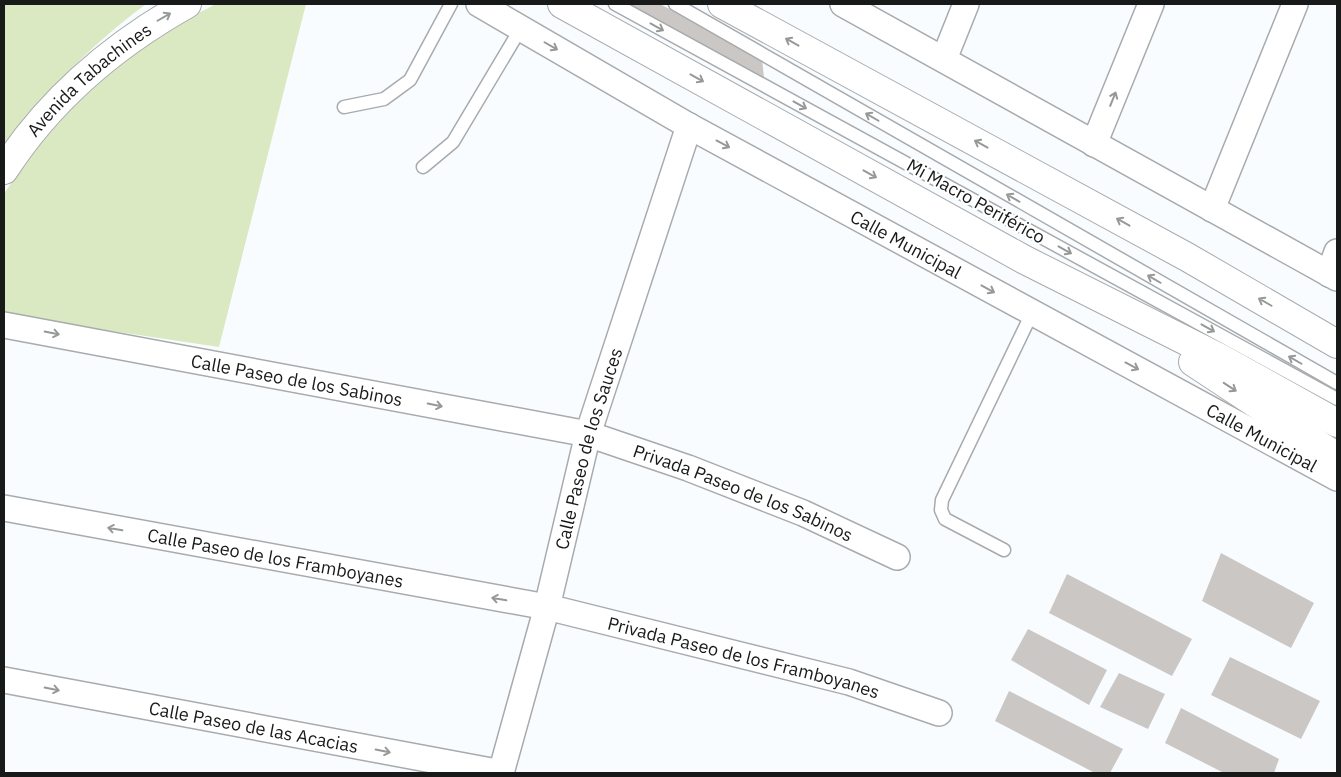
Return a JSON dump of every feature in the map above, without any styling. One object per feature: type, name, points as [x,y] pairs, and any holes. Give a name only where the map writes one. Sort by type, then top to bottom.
[{"type":"main road","name":"Avenida Tabachines","points":[[4,170],[26,139],[77,82],[106,56],[146,28],[187,4]]},
{"type":"main road","points":[[562,4],[1025,260],[1129,320],[1337,457]]},
{"type":"main road","points":[[722,4],[1187,257],[1337,344]]},
{"type":"main road","points":[[1025,260],[1220,358],[1337,423]]},
{"type":"street","name":"Calle Municipal","points":[[479,4],[689,126],[1337,478]]},
{"type":"street","points":[[843,4],[1212,209],[1334,268]]},
{"type":"street","points":[[944,59],[966,4]]},
{"type":"street","points":[[1094,144],[1152,4]]},
{"type":"street","points":[[1212,209],[1295,4]]},
{"type":"street","name":"Calle Paseo de los Sauces","points":[[502,773],[547,608],[588,434],[689,126]]},
{"type":"street","name":"Calle Paseo de los Sabinos","points":[[4,324],[588,434]]},
{"type":"street","name":"Privada Paseo de los Sabinos","points":[[588,434],[688,468],[803,513],[896,557]]},
{"type":"street","name":"Calle Paseo de los Framboyanes","points":[[4,508],[547,608]]},
{"type":"street","name":"Privada Paseo de los Framboyanes","points":[[547,608],[849,682],[939,713]]},
{"type":"street","name":"Calle Paseo de las Acacias","points":[[4,680],[502,773]]},
{"type":"lane","points":[[344,107],[384,98],[410,80],[451,4]]},
{"type":"lane","name":"Mi Macro Periférico","points":[[615,4],[1337,398]]},
{"type":"lane","name":"Mi Macro Periférico","points":[[675,4],[1337,383]]},
{"type":"lane","points":[[424,167],[453,142],[521,28]]},
{"type":"lane","points":[[1004,550],[945,519],[941,510],[942,500],[1032,313]]},
{"type":"green space","points":[[4,4],[146,4],[119,25],[70,70],[47,95],[4,154]]},
{"type":"green space","points":[[216,4],[306,4],[219,347],[4,315],[4,194],[30,154],[54,124],[100,78],[167,29]]},
{"type":"building","points":[[628,4],[660,4],[762,59],[764,78]]},
{"type":"building","points":[[1221,553],[1314,603],[1291,648],[1202,601]]},
{"type":"building","points":[[1067,574],[1192,639],[1172,676],[1049,613]]},
{"type":"building","points":[[1028,629],[1107,670],[1089,705],[1011,660]]},
{"type":"building","points":[[1230,657],[1320,701],[1301,739],[1211,695]]},
{"type":"building","points":[[1119,673],[1165,694],[1148,729],[1100,707]]},
{"type":"building","points":[[1009,691],[1123,749],[1110,773],[1095,773],[995,721]]},
{"type":"building","points":[[1181,708],[1279,759],[1274,773],[1224,773],[1165,743]]}]
